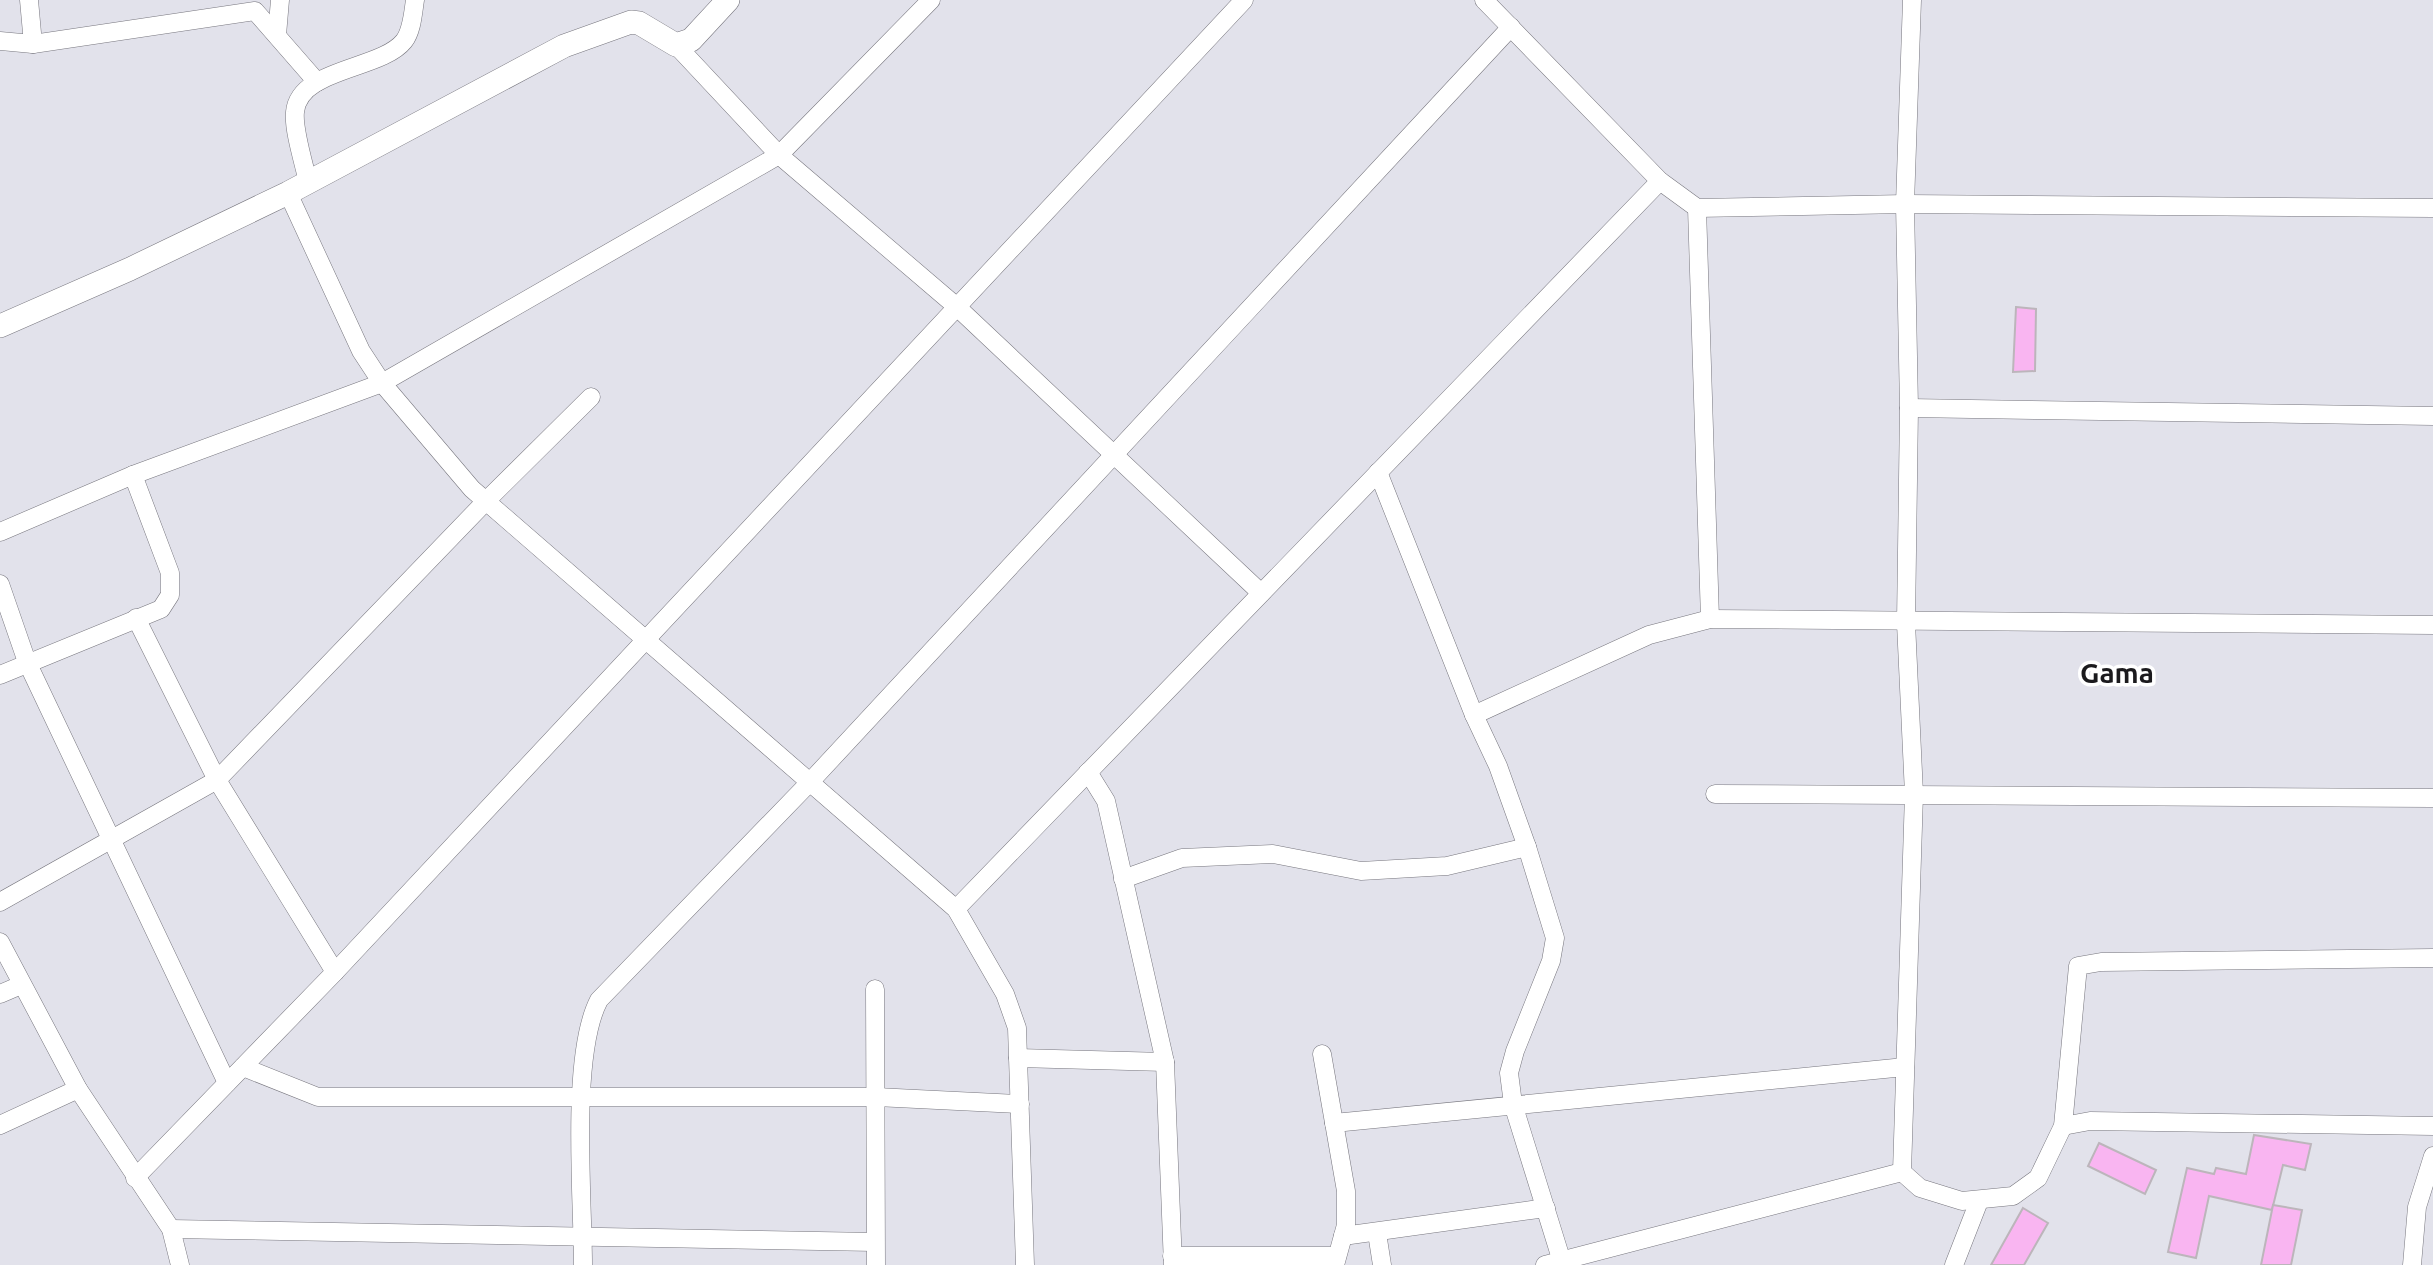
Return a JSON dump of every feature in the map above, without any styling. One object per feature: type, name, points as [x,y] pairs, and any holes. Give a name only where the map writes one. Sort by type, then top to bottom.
[{"type":"street","points":[[29,0],[33,44]]},
{"type":"street","points":[[277,35],[280,0]]},
{"type":"street","points":[[415,0],[406,40],[393,52],[317,82],[303,96],[295,112],[298,187],[362,351],[382,383],[472,489],[956,909],[1004,994],[1017,1028],[1025,1265]]},
{"type":"street","points":[[677,45],[691,40],[727,0]]},
{"type":"street","points":[[0,531],[133,475],[382,383],[779,155],[931,0]]},
{"type":"street","points":[[135,1178],[335,972],[1244,0]]},
{"type":"street","points":[[1484,0],[1660,181],[1697,208],[1905,204],[2433,208]]},
{"type":"street","points":[[1902,1172],[1914,794],[1906,623],[1909,408],[1905,204],[1912,0]]},
{"type":"street","points":[[0,41],[33,44],[254,4],[317,82]]},
{"type":"street","points":[[0,326],[130,269],[298,187],[564,46],[620,24],[639,23],[677,45],[779,155],[957,307],[1261,593]]},
{"type":"street","points":[[583,1265],[582,1095],[590,1019],[599,1000],[810,782],[1511,27]]},
{"type":"street","points":[[956,909],[1660,181]]},
{"type":"street","points":[[1697,208],[1710,619]]},
{"type":"street","points":[[0,902],[216,780],[486,501],[592,397]]},
{"type":"street","points":[[1909,408],[2433,416]]},
{"type":"street","points":[[1378,472],[1474,715],[1498,766],[1555,938],[1551,961],[1515,1051],[1509,1073],[1513,1104],[1546,1208],[1557,1263],[1902,1172]]},
{"type":"street","points":[[0,675],[161,609],[170,595],[170,573],[133,475]]},
{"type":"street","points":[[0,584],[27,662],[227,1083]]},
{"type":"street","points":[[136,618],[216,780],[335,972]]},
{"type":"street","points":[[1474,715],[1649,635],[1710,619],[1906,623],[2433,625]]},
{"type":"street","points":[[1088,772],[1106,801],[1165,1062],[1173,1261],[1336,1261],[1346,1225],[1346,1191],[1322,1054]]},
{"type":"street","points":[[1715,794],[2433,798]]},
{"type":"street","points":[[1124,879],[1182,858],[1273,855],[1361,871],[1447,866],[1527,847]]},
{"type":"street","points":[[0,942],[78,1088],[171,1229],[180,1265]]},
{"type":"street","points":[[1902,1172],[1920,1188],[1942,1197],[1979,1201],[2013,1196],[2038,1178],[2063,1126],[2078,966],[2101,962],[2433,958]]},
{"type":"street","points":[[0,994],[21,985]]},
{"type":"street","points":[[875,989],[876,1265]]},
{"type":"street","points":[[1018,1058],[1165,1062]]},
{"type":"street","points":[[243,1067],[318,1097],[876,1097],[1020,1104]]},
{"type":"street","points":[[1334,1123],[1905,1067]]},
{"type":"street","points":[[0,1125],[78,1088]]},
{"type":"street","points":[[2063,1126],[2090,1121],[2433,1126]]},
{"type":"street","points":[[2412,1265],[2417,1208],[2433,1156]]},
{"type":"street","points":[[1954,1265],[1979,1201]]},
{"type":"street","points":[[1343,1236],[1546,1208]]},
{"type":"street","points":[[171,1229],[875,1242]]},
{"type":"street","points":[[1377,1233],[1382,1265]]},
{"type":"building","points":[[2016,307],[2036,309],[2035,371],[2013,372]]},
{"type":"building","points":[[2254,1135],[2311,1144],[2305,1170],[2283,1165],[2272,1210],[2209,1196],[2196,1258],[2168,1252],[2187,1168],[2214,1174],[2216,1168],[2246,1174]]},
{"type":"building","points":[[2099,1143],[2156,1170],[2145,1194],[2088,1166]]},
{"type":"building","points":[[2273,1205],[2302,1210],[2291,1265],[2261,1265]]},
{"type":"building","points":[[2023,1208],[2048,1223],[2024,1265],[1991,1265]]},
{"type":"district","name":"Gama","points":[[2117,673]]}]
